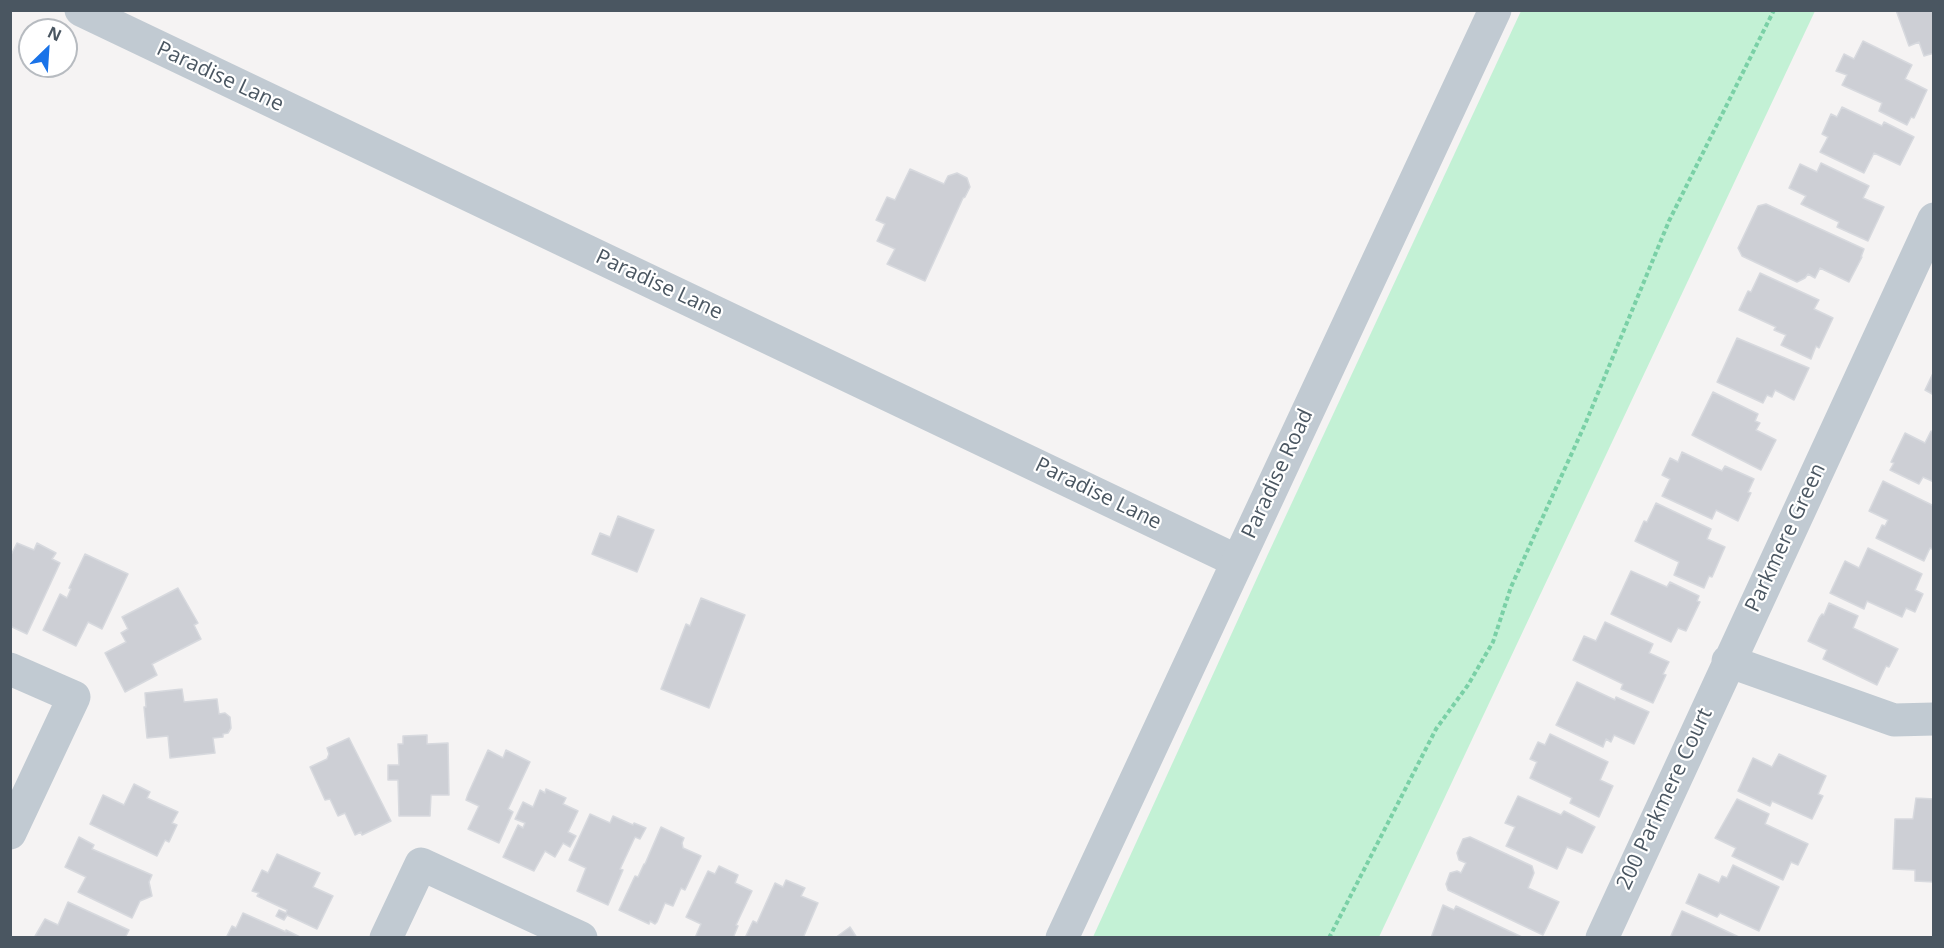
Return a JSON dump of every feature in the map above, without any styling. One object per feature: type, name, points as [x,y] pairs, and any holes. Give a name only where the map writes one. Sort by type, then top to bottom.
[{"type":"street","name":"Paradise Lane","points":[[81,10],[1237,561]]},
{"type":"street","name":"Paradise Road","points":[[1062,938],[1495,10]]},
{"type":"street","name":"Parkmere Green","points":[[1728,661],[1934,219]]},
{"type":"street","points":[[1728,661],[1894,720],[1934,719]]},
{"type":"street","name":"200 Parkmere Court","points":[[1602,938],[1728,661]]},
{"type":"street","points":[[10,669],[74,697],[10,833]]},
{"type":"street","points":[[386,938],[421,864],[581,938]]},
{"type":"path","points":[[1329,938],[1436,729],[1468,685],[1493,642],[1510,587],[1587,422],[1669,221],[1774,10]]},
{"type":"green space","points":[[1521,11],[1815,11],[1379,937],[1093,937],[1268,554]]},
{"type":"building","points":[[1896,10],[1934,10],[1934,53],[1924,56],[1919,42],[1909,46]]},
{"type":"building","points":[[1863,41],[1912,65],[1905,79],[1927,90],[1914,118],[1911,117],[1907,125],[1879,111],[1882,103],[1842,85],[1847,75],[1836,71],[1844,54],[1854,59]]},
{"type":"building","points":[[1842,107],[1882,126],[1884,122],[1914,137],[1900,165],[1874,153],[1864,173],[1820,152],[1828,137],[1822,134],[1831,114],[1837,117]]},
{"type":"building","points":[[1821,163],[1869,186],[1863,198],[1884,207],[1868,241],[1837,227],[1839,222],[1801,204],[1806,196],[1789,188],[1800,164],[1817,172]]},
{"type":"building","points":[[910,169],[944,184],[948,176],[957,173],[967,178],[970,187],[925,281],[887,264],[895,249],[877,241],[885,224],[876,220],[887,197],[895,200]]},
{"type":"building","points":[[1766,204],[1864,249],[1849,282],[1820,268],[1815,278],[1808,274],[1797,282],[1742,256],[1738,248],[1758,206]]},
{"type":"building","points":[[1760,273],[1819,300],[1814,309],[1833,318],[1819,348],[1816,346],[1811,359],[1781,345],[1786,335],[1774,330],[1776,327],[1739,310]]},
{"type":"building","points":[[1737,338],[1809,368],[1794,400],[1775,390],[1772,397],[1767,395],[1763,403],[1717,382]]},
{"type":"building","points":[[1934,371],[1934,395],[1925,390]]},
{"type":"building","points":[[1713,392],[1758,414],[1755,421],[1760,423],[1756,430],[1776,440],[1761,470],[1692,435]]},
{"type":"building","points":[[1931,431],[1934,432],[1934,482],[1923,477],[1919,484],[1890,470],[1894,463],[1891,462],[1905,433],[1925,443]]},
{"type":"building","points":[[1682,452],[1722,471],[1725,466],[1754,479],[1748,492],[1751,493],[1738,521],[1716,510],[1712,519],[1662,496],[1670,479],[1662,475],[1670,458],[1678,462]]},
{"type":"building","points":[[1883,481],[1934,506],[1934,550],[1930,548],[1924,561],[1876,538],[1882,525],[1885,526],[1888,520],[1869,511]]},
{"type":"building","points":[[1656,503],[1711,529],[1707,539],[1725,547],[1712,577],[1709,576],[1704,588],[1674,575],[1679,562],[1635,541]]},
{"type":"building","points":[[618,516],[654,530],[637,572],[592,554],[600,533],[610,537]]},
{"type":"building","points":[[17,543],[34,550],[37,543],[56,553],[52,559],[60,563],[27,634],[10,626],[10,557]]},
{"type":"building","points":[[1868,548],[1922,574],[1915,590],[1923,594],[1915,612],[1906,608],[1902,617],[1867,601],[1864,609],[1830,593],[1845,561],[1859,568]]},
{"type":"building","points":[[85,554],[128,574],[102,629],[88,622],[76,646],[43,630],[60,594],[67,598],[71,589],[69,588]]},
{"type":"building","points":[[1631,571],[1667,587],[1670,582],[1699,596],[1697,601],[1700,602],[1686,631],[1678,628],[1671,642],[1611,614]]},
{"type":"building","points":[[178,588],[198,623],[194,625],[201,639],[152,664],[157,675],[125,692],[105,653],[126,642],[121,633],[128,629],[122,617]]},
{"type":"building","points":[[701,598],[745,615],[709,708],[661,689],[686,624],[690,626]]},
{"type":"building","points":[[1829,603],[1858,616],[1853,628],[1898,649],[1877,685],[1823,659],[1827,650],[1808,641]]},
{"type":"building","points":[[1605,622],[1653,644],[1649,653],[1669,662],[1663,674],[1666,675],[1653,703],[1621,689],[1623,684],[1573,660],[1584,636],[1596,641]]},
{"type":"building","points":[[1577,682],[1615,700],[1616,697],[1649,712],[1634,744],[1614,735],[1611,742],[1606,739],[1603,747],[1556,725]]},
{"type":"building","points":[[182,689],[184,702],[217,699],[219,714],[225,713],[230,717],[231,728],[228,733],[223,734],[223,737],[213,738],[215,753],[170,758],[168,736],[147,738],[145,693]]},
{"type":"building","points":[[1550,734],[1608,762],[1600,780],[1613,786],[1599,817],[1570,803],[1572,798],[1530,778],[1537,762],[1530,759],[1538,742],[1545,745]]},
{"type":"building","points":[[427,735],[427,744],[448,743],[449,795],[431,795],[430,816],[399,816],[398,780],[388,780],[388,765],[399,765],[398,744],[403,744],[403,736]]},
{"type":"building","points":[[349,738],[391,821],[362,835],[361,832],[355,835],[345,813],[338,816],[330,799],[325,800],[310,767],[327,759],[329,754],[327,748]]},
{"type":"building","points":[[488,750],[503,758],[506,750],[530,762],[508,809],[513,812],[499,843],[468,829],[479,806],[466,800]]},
{"type":"building","points":[[1779,754],[1826,776],[1818,794],[1823,796],[1812,819],[1772,801],[1770,806],[1738,791],[1753,758],[1772,767]]},
{"type":"building","points":[[134,784],[150,792],[147,798],[178,812],[172,823],[177,825],[169,842],[165,840],[157,856],[90,824],[103,795],[124,805]]},
{"type":"building","points":[[546,789],[566,798],[563,804],[578,811],[568,832],[576,836],[570,847],[563,843],[555,857],[545,851],[534,871],[503,857],[518,825],[523,828],[525,823],[515,819],[523,802],[533,807],[540,790],[545,793]]},
{"type":"building","points":[[1518,796],[1561,815],[1564,811],[1595,827],[1582,853],[1567,847],[1557,869],[1506,846],[1515,827],[1505,823]]},
{"type":"building","points":[[1916,798],[1934,799],[1934,882],[1915,881],[1915,870],[1893,869],[1895,819],[1913,819]]},
{"type":"building","points":[[1737,799],[1769,814],[1765,824],[1808,844],[1798,865],[1791,862],[1783,880],[1732,856],[1736,848],[1715,838]]},
{"type":"building","points":[[590,814],[610,823],[613,816],[646,828],[640,839],[635,837],[620,869],[623,870],[608,905],[577,891],[586,868],[569,860]]},
{"type":"building","points":[[661,827],[684,838],[683,848],[701,856],[685,890],[681,888],[673,906],[665,903],[657,922],[655,924],[650,921],[649,924],[619,910],[635,876],[638,877],[645,864]]},
{"type":"building","points":[[79,837],[94,845],[92,849],[152,875],[149,882],[152,896],[140,901],[132,918],[78,892],[86,877],[65,867]]},
{"type":"building","points":[[1470,837],[1532,866],[1534,873],[1528,888],[1559,902],[1543,935],[1448,890],[1446,884],[1450,873],[1457,871],[1461,873],[1466,863],[1459,860],[1457,853],[1463,839]]},
{"type":"building","points":[[277,854],[320,873],[313,887],[333,896],[317,929],[287,915],[284,920],[276,916],[279,910],[286,913],[287,910],[257,896],[259,893],[252,891],[262,870],[268,873]]},
{"type":"building","points":[[1733,865],[1779,887],[1759,931],[1720,913],[1717,917],[1686,903],[1699,874],[1719,883],[1722,876],[1727,878]]},
{"type":"building","points":[[719,866],[738,875],[735,883],[752,891],[736,925],[738,926],[733,938],[695,938],[701,924],[686,917],[708,871],[715,874]]},
{"type":"building","points":[[786,880],[805,888],[801,896],[818,903],[803,938],[745,938],[753,921],[757,923],[775,883],[783,887]]},
{"type":"building","points":[[68,902],[129,930],[125,938],[34,938],[45,919],[58,925]]},
{"type":"building","points":[[1443,905],[1454,910],[1456,906],[1524,938],[1431,938]]},
{"type":"building","points":[[1682,911],[1707,922],[1741,938],[1670,938]]},
{"type":"building","points":[[243,913],[302,938],[226,938],[232,926],[236,928]]},
{"type":"building","points":[[850,927],[857,938],[835,938]]}]
